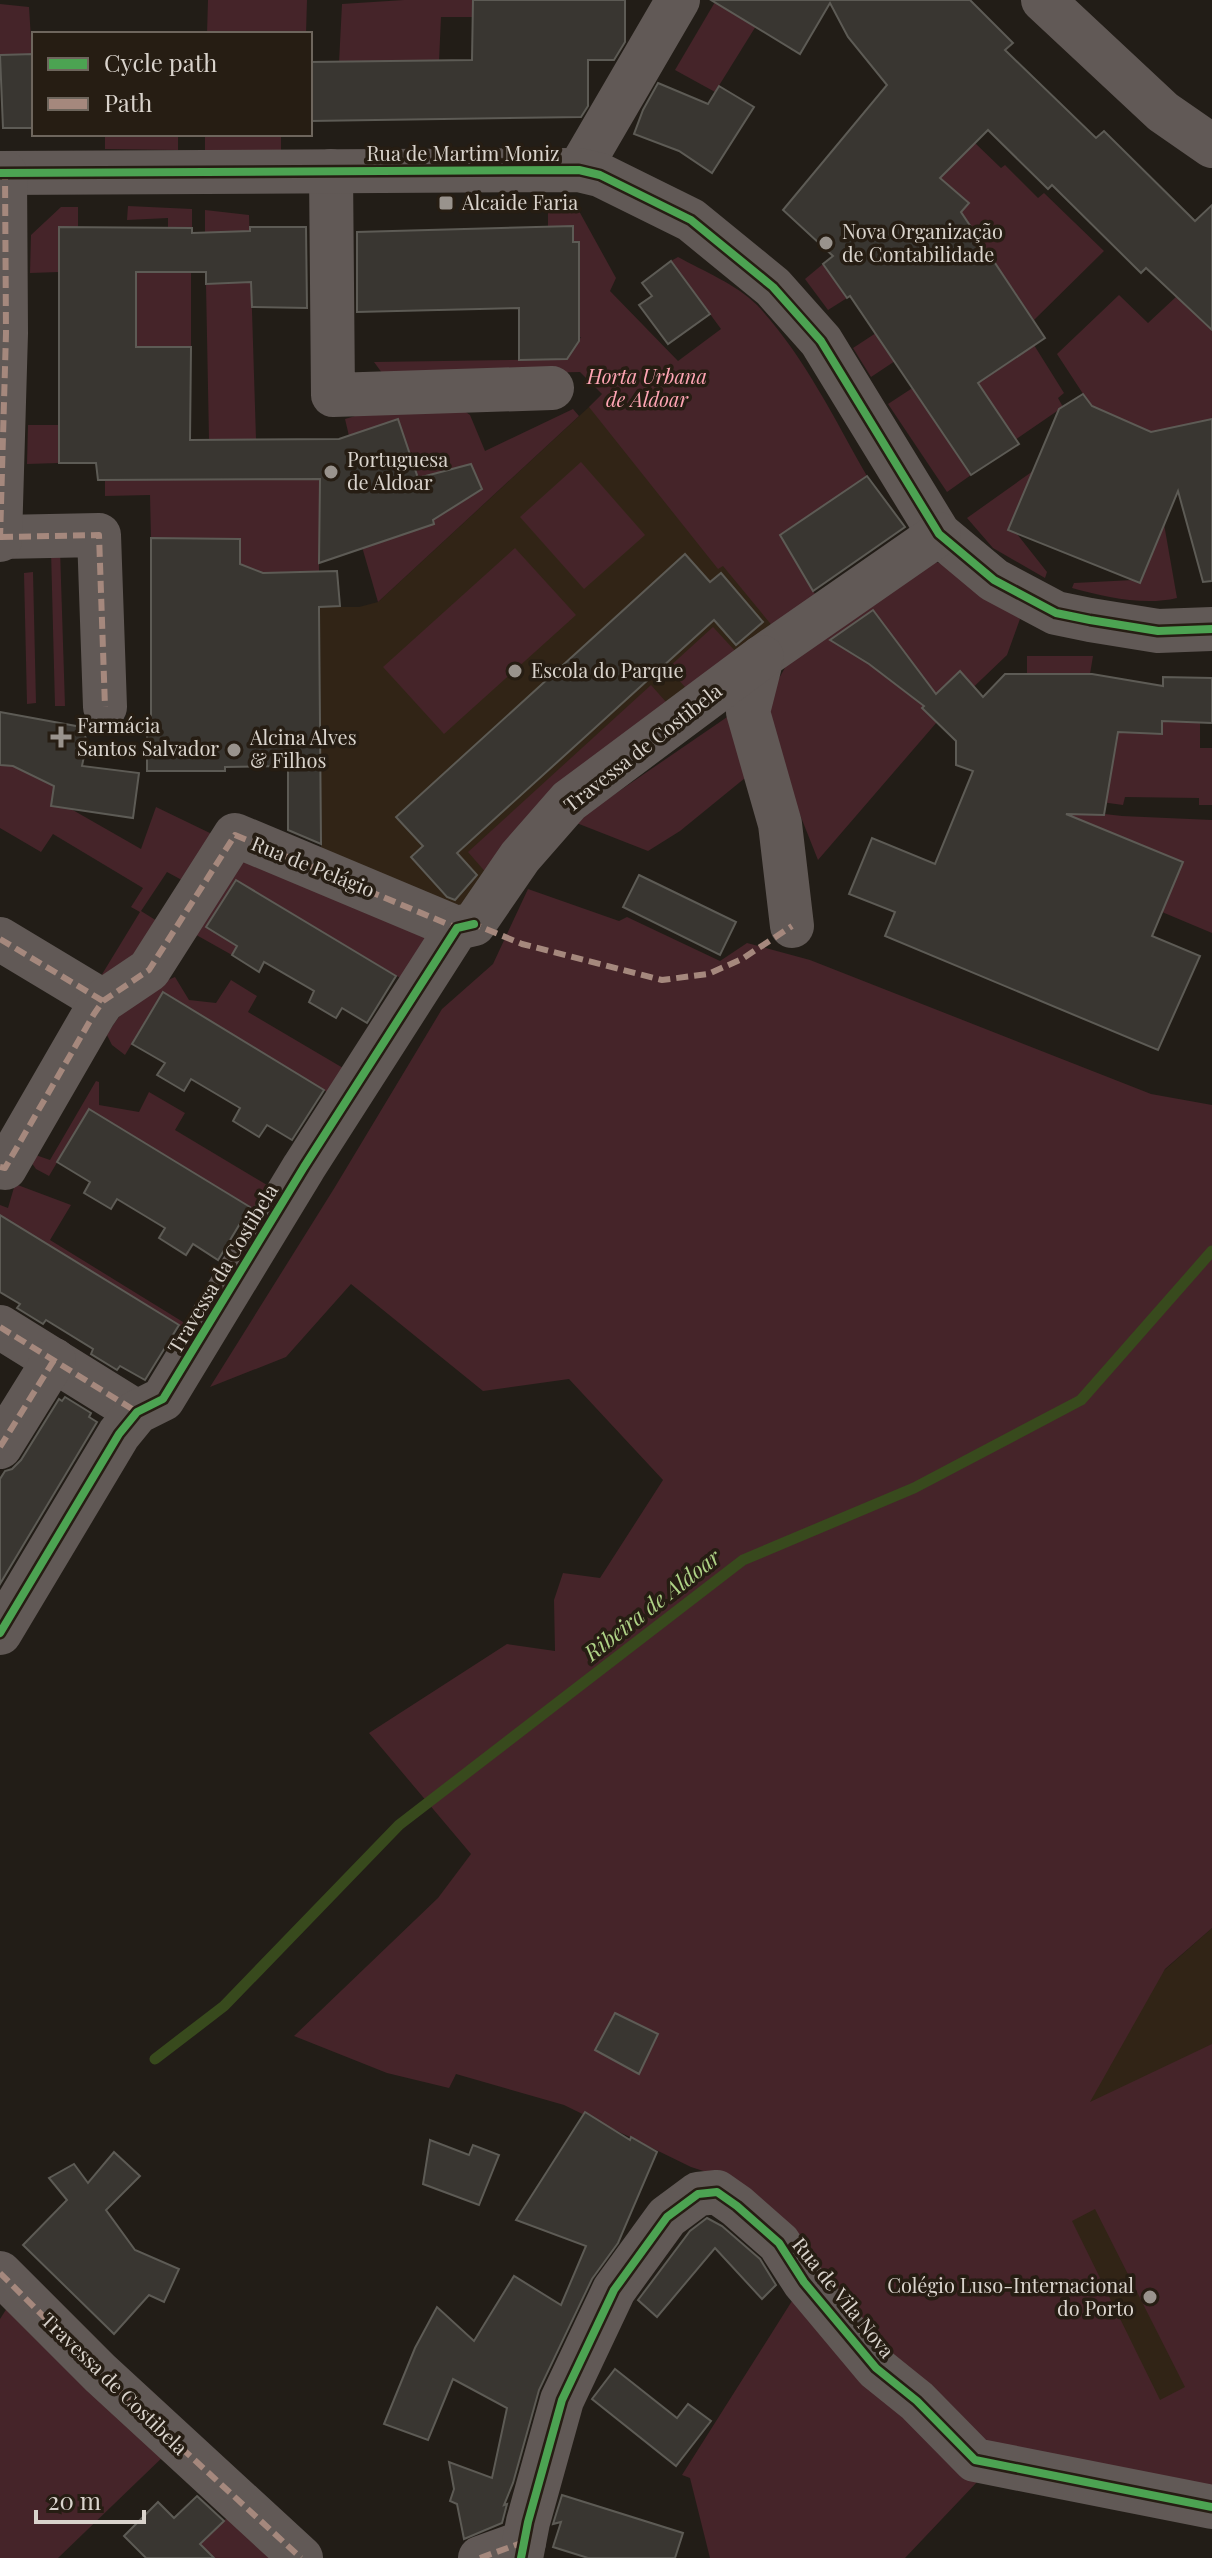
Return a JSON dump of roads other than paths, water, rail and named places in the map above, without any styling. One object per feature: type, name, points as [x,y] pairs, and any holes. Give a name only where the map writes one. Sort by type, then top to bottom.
[{"type":"street","points":[[579,170],[678,0]]},
{"type":"street","points":[[1043,0],[1163,112],[1212,146]]},
{"type":"street","name":"Rua de Martim Moniz","points":[[2,173],[579,170],[600,175],[691,220],[773,287],[821,341],[939,534],[994,580],[1056,613],[1141,629],[1212,629]]},
{"type":"street","points":[[331,171],[333,395],[552,388]]},
{"type":"street","points":[[2,173],[6,333],[1,539],[99,535],[105,707]]},
{"type":"street","name":"Travessa de Costibela","points":[[466,926],[569,801],[762,657],[939,534]]},
{"type":"street","name":"Travessa de Costibela","points":[[762,657],[748,712],[780,824],[792,926]]},
{"type":"street","name":"Rua de Pelágio","points":[[0,1167],[5,1168],[103,1001],[149,970],[235,835],[466,926]]},
{"type":"street","name":"Travessa da Costibela","points":[[0,1633],[119,1434],[137,1412],[163,1399],[304,1167],[466,926]]},
{"type":"street","points":[[0,939],[103,1001]]},
{"type":"street","points":[[0,1327],[137,1412]]},
{"type":"street","points":[[0,1447],[54,1360]]},
{"type":"street","name":"Rua de Vila Nova","points":[[523,2550],[562,2400],[614,2290],[667,2217],[698,2194],[717,2192],[779,2243],[804,2282],[876,2368],[917,2401],[975,2460],[1212,2507]]},
{"type":"street","name":"Travessa de Costibela","points":[[12,2284],[100,2373],[301,2558]]},
{"type":"street","points":[[480,2558],[523,2550]]},
{"type":"waterway","name":"Ribeira de Aldoar","points":[[155,2059],[224,2006],[399,1825],[743,1560],[914,1488],[1081,1400],[1212,1251]]},
{"type":"place","name":"Alcaide Faria","points":[[446,203]]},
{"type":"place","name":"Nova Organização de Contabilidade","points":[[826,243]]},
{"type":"place","name":"Portuguesa de Aldoar","points":[[331,472]]},
{"type":"place","name":"Escola do Parque","points":[[515,671]]},
{"type":"place","name":"Farmácia Santos Salvador","points":[[61,737]]},
{"type":"place","name":"Alcina Alves & Filhos","points":[[234,750]]},
{"type":"place","name":"Colégio Luso-Internacional do Porto","points":[[1150,2297]]},
{"type":"park label","name":"Horta Urbana de Aldoar","points":[[647,388]]}]
